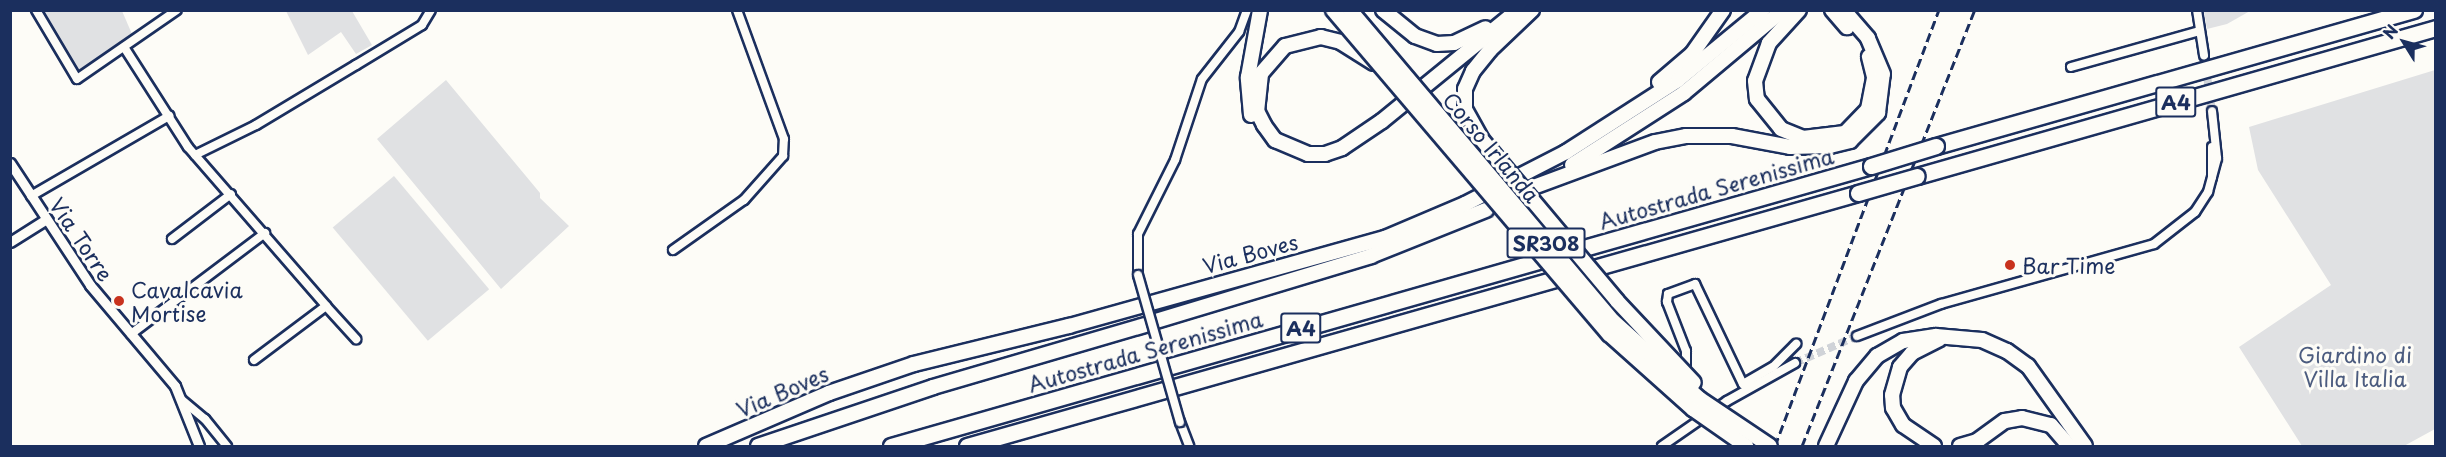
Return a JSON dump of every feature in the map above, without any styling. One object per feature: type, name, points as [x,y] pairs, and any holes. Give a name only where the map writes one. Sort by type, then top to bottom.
[{"type":"highway","points":[[1260,10],[1247,98],[1271,147],[1309,162],[1328,161],[1350,152],[1531,10]]},
{"type":"highway","name":"Corso Irlanda","points":[[1333,10],[1609,334],[1693,409],[1746,447]]},
{"type":"highway","name":"Corso Irlanda","points":[[1350,10],[1613,321],[1723,416],[1770,447]]},
{"type":"highway","points":[[1383,10],[1415,36],[1437,44],[1454,43],[1489,27],[1509,10]]},
{"type":"highway","points":[[1385,72],[1341,42],[1321,37],[1285,46],[1261,74],[1257,111],[1261,128],[1275,140],[1308,154],[1325,154],[1342,148],[1382,121],[1518,10]]},
{"type":"highway","points":[[1531,10],[1490,50],[1473,71],[1465,89],[1465,109],[1482,140],[1617,301],[1723,416]]},
{"type":"highway","points":[[1551,160],[1673,73],[1692,54],[1723,10]]},
{"type":"highway","name":"Via Boves","points":[[706,447],[829,393],[914,364],[1069,326],[1385,238],[1466,204],[1551,160],[1678,80],[1763,10]]},
{"type":"highway","points":[[1783,10],[1726,60],[1646,119],[1528,189],[1655,142],[1686,136],[1732,136],[1790,147],[1830,146],[1850,141],[1878,113],[1883,74],[1868,38],[1840,13]]},
{"type":"highway","points":[[1799,10],[1769,43],[1755,81],[1757,99],[1765,114],[1781,129],[1803,138],[1845,132],[1868,109],[1873,93],[1871,59],[1840,13]]},
{"type":"highway","name":"Autostrada Serenissima","points":[[891,447],[2414,10]]},
{"type":"highway","name":"Autostrada Serenissima","points":[[967,447],[2436,28]]},
{"type":"highway","name":"Via Boves","points":[[758,447],[933,387],[1371,256],[1486,210]]},
{"type":"highway","points":[[1934,447],[1903,425],[1893,408],[1893,394],[1900,367],[1912,353],[1945,337]]},
{"type":"highway","points":[[1826,447],[1857,381],[1877,356],[1903,341],[1945,337],[1982,340],[2007,351],[2028,366],[2085,447]]},
{"type":"highway","points":[[1960,447],[1981,441],[2005,421],[2036,419],[2050,425],[2069,447]]},
{"type":"highway","points":[[2073,427],[2092,447]]},
{"type":"street","points":[[36,10],[76,79],[177,10]]},
{"type":"street","points":[[195,155],[303,97],[422,25],[431,10]]},
{"type":"street","points":[[673,250],[744,200],[783,156],[784,139],[737,10]]},
{"type":"street","points":[[1189,447],[1138,275],[1138,234],[1175,160],[1202,79],[1239,32],[1247,10]]},
{"type":"street","points":[[2197,10],[2204,55]]},
{"type":"street","points":[[2071,68],[2200,31]]},
{"type":"street","points":[[124,47],[195,155],[356,339]]},
{"type":"street","points":[[1857,336],[1948,302],[2154,244],[2195,212],[2212,182],[2214,139],[2212,111]]},
{"type":"street","points":[[31,196],[169,116]]},
{"type":"street","name":"Via Torre","points":[[10,163],[45,220],[90,285],[175,386],[182,400]]},
{"type":"street","points":[[172,239],[231,194]]},
{"type":"street","points":[[10,242],[45,220]]},
{"type":"street","points":[[131,334],[265,233]]},
{"type":"street","points":[[1705,414],[1690,398],[1686,351],[1667,302],[1668,294],[1695,284],[1700,287],[1743,384],[1773,367],[1796,344]]},
{"type":"street","points":[[254,360],[326,306]]},
{"type":"street","points":[[1662,447],[1705,414],[1795,363]]},
{"type":"street","points":[[182,400],[199,447]]},
{"type":"street","points":[[182,400],[205,419],[227,447]]},
{"type":"green space","points":[[2204,10],[2250,11],[2227,24],[2207,29]]},
{"type":"green space","points":[[42,11],[122,11],[132,34],[79,71]]},
{"type":"green space","points":[[286,11],[352,11],[372,45],[356,54],[341,32],[308,55]]},
{"type":"green space","name":"Giardino di Villa Italia","points":[[2435,70],[2435,429],[2404,446],[2302,446],[2239,347],[2331,285],[2258,170],[2249,127]]},
{"type":"green space","points":[[446,80],[540,193],[540,198],[569,226],[501,289],[377,139]]},
{"type":"green space","points":[[394,176],[489,289],[428,341],[333,227]]},
{"type":"tunnel","points":[[2204,55],[2212,111]]},
{"type":"tunnel","points":[[1795,363],[1857,336]]},
{"type":"railway","points":[[1775,446],[1939,10]]},
{"type":"railway","points":[[1802,446],[1975,10]]},
{"type":"place","name":"Bar Time","points":[[2010,265]]},
{"type":"place","name":"Cavalcavia Mortise","points":[[119,301]]}]
